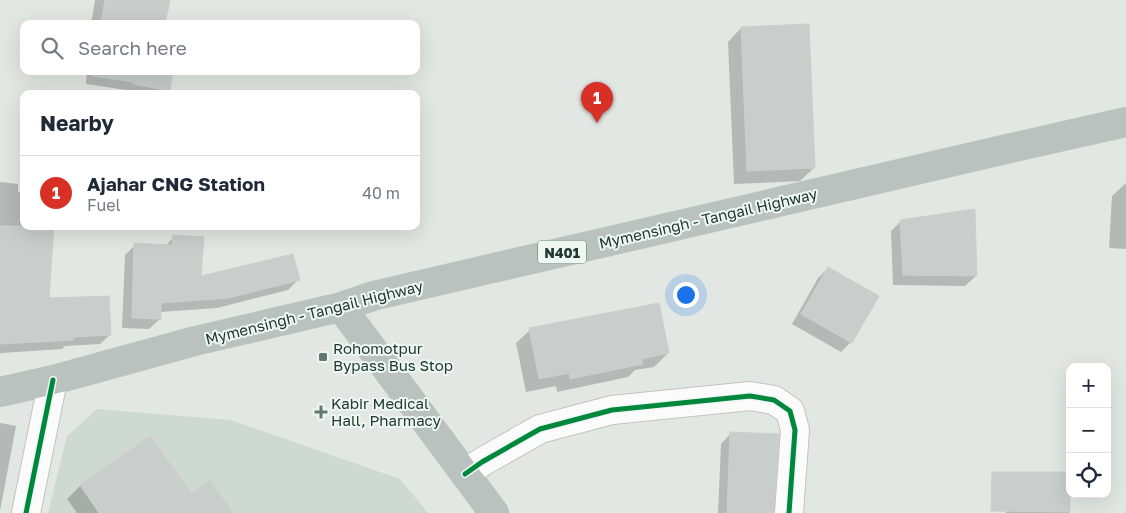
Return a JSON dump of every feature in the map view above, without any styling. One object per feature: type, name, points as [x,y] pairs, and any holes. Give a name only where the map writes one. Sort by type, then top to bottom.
[{"type":"highway","name":"Mymensingh - Tangail Highway","points":[[0,392],[341,307],[373,296],[1126,122]]},
{"type":"highway","points":[[341,307],[494,513]]},
{"type":"street","points":[[26,513],[53,380]]},
{"type":"street","points":[[465,474],[482,462],[540,429],[612,410],[750,396],[774,400],[790,411],[794,430],[789,513]]},
{"type":"shaded area","points":[[97,409],[231,420],[400,479],[428,513],[233,513],[210,480],[192,494],[150,436],[80,485],[99,513],[48,513],[67,436]]},
{"type":"building","points":[[105,0],[170,0],[166,20],[102,20]]},
{"type":"building","points":[[809,24],[815,168],[747,171],[741,27]]},
{"type":"building","points":[[93,75],[172,75],[170,90]]},
{"type":"building","points":[[975,209],[977,276],[903,275],[900,220]]},
{"type":"building","points":[[0,226],[20,226],[20,230],[54,230],[49,298],[109,296],[111,335],[73,337],[73,340],[0,344]]},
{"type":"building","points":[[173,235],[204,237],[201,276],[293,254],[300,280],[228,298],[161,303],[161,319],[132,318],[134,243],[172,245]]},
{"type":"building","points":[[828,267],[879,296],[852,343],[801,314]]},
{"type":"building","points":[[659,303],[669,353],[642,359],[643,364],[570,379],[569,373],[539,379],[529,328]]},
{"type":"building","points":[[730,432],[779,434],[774,513],[727,513]]},
{"type":"building","points":[[150,436],[192,494],[210,480],[233,513],[99,513],[80,485]]},
{"type":"building","points":[[992,472],[1066,472],[1066,498],[1070,498],[1070,512],[991,511]]},
{"type":"cycle path","points":[[26,513],[53,380]]},
{"type":"cycle path","points":[[465,474],[482,462],[540,429],[612,410],[750,396],[774,400],[790,411],[795,430],[789,513]]},
{"type":"place","name":"Ajahar CNG Station","points":[[597,123]]},
{"type":"place","name":"Rohomotpur Bypass Bus Stop","points":[[323,357]]},
{"type":"place","name":"Kabir Medical Hall, Pharmacy","points":[[321,412]]}]
